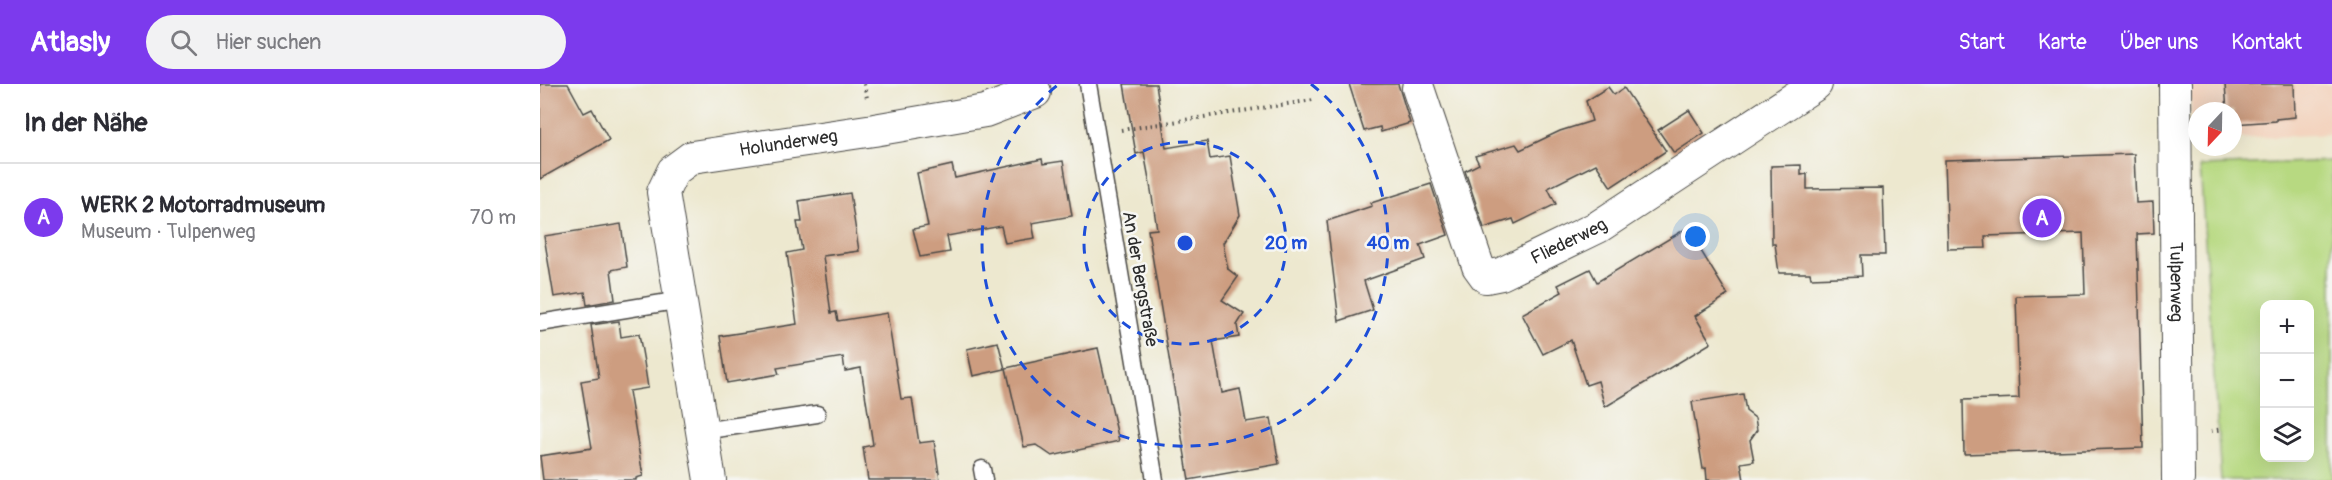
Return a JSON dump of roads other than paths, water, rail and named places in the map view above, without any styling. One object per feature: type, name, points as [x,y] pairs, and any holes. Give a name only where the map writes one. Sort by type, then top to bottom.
[{"type":"street","name":"Fliederweg","points":[[1418,88],[1478,266],[1486,278],[1501,274],[1598,227],[1816,84]]},
{"type":"street","name":"Tulpenweg","points":[[2175,84],[2178,480]]},
{"type":"street","name":"Holunderweg","points":[[710,480],[663,192],[673,171],[692,157],[985,111],[1035,92]]},
{"type":"lane","name":"An der Bergstraße","points":[[1088,84],[1155,480]]},
{"type":"lane","points":[[540,323],[681,300]]},
{"type":"lane","points":[[702,431],[817,414]]},
{"type":"place","name":"WERK 2 Motorradmuseum","points":[[2042,218]]}]
